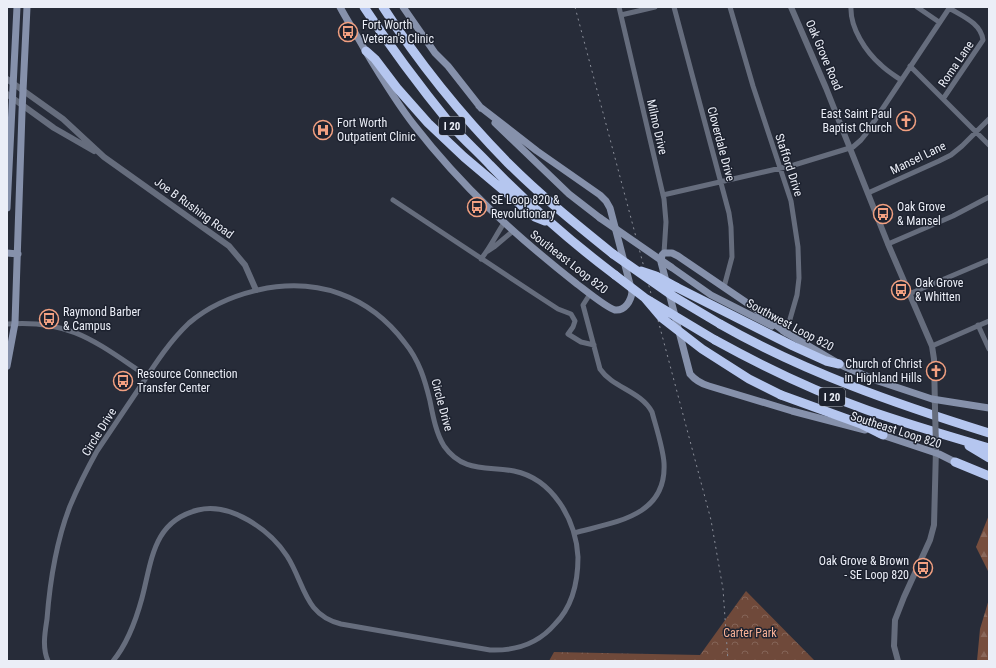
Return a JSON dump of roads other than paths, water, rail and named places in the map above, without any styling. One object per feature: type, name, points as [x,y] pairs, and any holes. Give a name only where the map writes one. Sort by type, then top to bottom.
[{"type":"highway","name":"I 20","points":[[364,7],[387,42],[453,127],[551,224],[583,251],[645,298],[715,340],[828,395],[868,410],[989,448]]},
{"type":"highway","name":"I 20","points":[[383,7],[425,67],[483,136],[551,203],[633,269],[672,296],[720,324],[782,357],[884,398],[988,432]]},
{"type":"highway","points":[[366,51],[375,59],[412,105],[446,140],[535,217],[551,224]]},
{"type":"highway","points":[[633,269],[656,276],[793,346],[826,361],[839,364]]},
{"type":"highway","points":[[645,298],[662,318],[702,350],[724,365],[781,395],[861,424],[883,435]]},
{"type":"highway","points":[[956,438],[989,458]]},
{"type":"highway","points":[[955,462],[989,476]]},
{"type":"main road","points":[[7,208],[10,96],[13,84],[17,7]]},
{"type":"main road","points":[[7,366],[15,323],[26,7]]},
{"type":"main road","name":"Southeast Loop 820","points":[[340,7],[414,126],[470,190],[513,231],[590,294],[612,309],[616,310],[625,306],[631,298],[630,287],[610,208],[606,201],[600,195],[531,146],[479,106]]},
{"type":"main road","name":"Southeast Loop 820","points":[[403,7],[435,53],[448,66],[479,106],[569,194],[600,218]]},
{"type":"main road","name":"Southwest Loop 820","points":[[600,218],[711,295],[786,333],[839,364],[878,381],[934,399],[989,408]]},
{"type":"main road","points":[[7,253],[18,254]]},
{"type":"main road","points":[[664,253],[672,253],[678,256],[753,307],[786,333]]},
{"type":"main road","name":"Southeast Loop 820","points":[[664,253],[662,255],[661,262],[690,374],[693,377],[705,385],[792,411],[936,450],[989,481]]},
{"type":"street","name":"Milmo Drive","points":[[619,7],[663,195],[666,218],[664,253]]},
{"type":"street","points":[[621,15],[655,7]]},
{"type":"street","name":"Cloverdale Drive","points":[[674,7],[729,213],[732,234],[732,257],[724,287]]},
{"type":"street","name":"Stafford Drive","points":[[730,7],[753,86],[791,201],[798,247],[799,278],[786,333]]},
{"type":"street","name":"Oak Grove Road","points":[[791,7],[826,88],[888,244],[932,346],[934,359],[936,450],[934,525],[930,540],[895,620],[894,646],[898,661]]},
{"type":"street","points":[[851,7],[854,23],[867,50],[879,64],[901,80]]},
{"type":"street","points":[[917,7],[940,22]]},
{"type":"street","points":[[663,195],[780,168],[850,148],[862,139],[949,7]]},
{"type":"street","name":"Roma Lane","points":[[943,100],[983,40],[982,33],[975,24],[949,7]]},
{"type":"street","points":[[910,66],[989,145]]},
{"type":"street","name":"Joe B Rushing Road","points":[[7,79],[63,119],[104,156],[229,246],[245,265],[256,290]]},
{"type":"street","name":"Joe B Rushing Road","points":[[10,96],[54,128],[104,156]]},
{"type":"street","name":"Mansel Lane","points":[[868,193],[945,158],[962,146],[989,119]]},
{"type":"street","points":[[888,244],[953,216],[989,197]]},
{"type":"street","points":[[393,200],[558,309],[571,314],[574,320],[573,327],[568,334],[581,342],[594,346]]},
{"type":"street","points":[[488,251],[490,245],[504,223]]},
{"type":"street","points":[[481,259],[488,251],[494,248],[513,231]]},
{"type":"street","points":[[909,294],[989,260]]},
{"type":"street","name":"Circle Drive","points":[[48,661],[45,651],[45,639],[54,560],[65,521],[78,487],[97,452],[169,344],[202,313],[223,301],[256,290],[295,285],[322,288],[344,294],[376,313],[395,329],[416,360],[427,387],[437,429],[441,440],[449,451],[456,458],[471,466],[513,471],[530,476],[548,489],[557,498],[565,510],[574,533],[577,551],[577,578],[564,614],[549,631],[532,643],[513,649],[490,650],[341,624],[328,620],[314,610],[308,602],[295,570],[284,551],[260,529],[245,518],[227,511],[211,508],[193,511],[176,518],[168,526],[156,544],[137,614],[124,644],[113,661]]},
{"type":"street","points":[[574,533],[630,518],[643,511],[655,498],[660,488],[664,470],[664,461],[652,412],[649,406],[641,398],[603,373],[600,369],[583,305],[590,294]]},
{"type":"street","points":[[932,346],[989,321]]},
{"type":"street","points":[[7,324],[50,324],[77,332],[101,345],[147,376]]},
{"type":"street","points":[[978,325],[989,350]]},
{"type":"railway","points":[[575,7],[711,520],[723,589],[728,661]]},
{"type":"place","name":"Fort Worth Veteran's Clinic","points":[[348,32]]},
{"type":"place","name":"East Saint Paul Baptist Church","points":[[906,121]]},
{"type":"place","name":"Fort Worth Outpatient Clinic","points":[[323,130]]},
{"type":"place","name":"SE Loop 820 & Revolutionary","points":[[477,207]]},
{"type":"place","name":"Oak Grove & Mansel","points":[[883,214]]},
{"type":"place","name":"Oak Grove & Whitten","points":[[901,290]]},
{"type":"place","name":"Raymond Barber & Campus","points":[[49,319]]},
{"type":"place","name":"Church of Christ in Highland Hills","points":[[936,371]]},
{"type":"place","name":"Resource Connection Transfer Center","points":[[123,381]]},
{"type":"place","name":"Oak Grove & Brown - SE Loop 820","points":[[923,568]]},
{"type":"park label","name":"Carter Park","points":[[750,633]]}]
